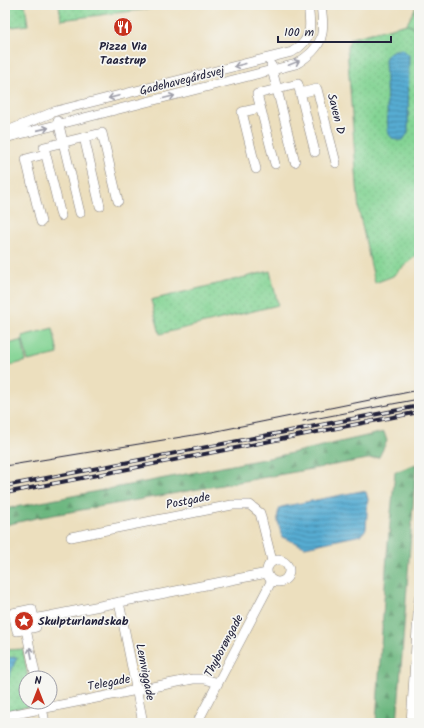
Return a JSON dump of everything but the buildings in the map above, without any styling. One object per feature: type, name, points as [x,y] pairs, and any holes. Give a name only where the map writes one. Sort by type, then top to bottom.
[{"type":"street","name":"Gadehavegårdsvej","points":[[5,132],[56,111],[292,52],[305,43],[310,30],[308,5]]},
{"type":"street","name":"Gadehavegårdsvej","points":[[5,138],[296,64],[309,56],[317,47],[322,38],[323,24],[321,5]]},
{"type":"street","points":[[269,58],[295,162]]},
{"type":"street","points":[[274,164],[257,94],[298,84],[315,152]]},
{"type":"street","name":"Saven D","points":[[300,93],[318,89],[336,163]]},
{"type":"street","points":[[256,169],[242,112],[260,108]]},
{"type":"street","points":[[56,111],[62,142],[80,213]]},
{"type":"street","points":[[61,216],[44,147],[62,142],[102,133],[118,201]]},
{"type":"street","points":[[84,137],[100,206]]},
{"type":"street","points":[[41,222],[26,159],[46,154]]},
{"type":"street","name":"Postgade","points":[[71,537],[232,505],[250,505],[260,513],[272,561]]},
{"type":"street","points":[[283,560],[288,565],[289,572],[287,578],[277,582],[270,577],[268,566],[272,561],[283,560]]},
{"type":"street","points":[[34,619],[119,602],[270,577]]},
{"type":"street","name":"Thyborøngade","points":[[197,723],[270,577]]},
{"type":"street","points":[[411,723],[419,598]]},
{"type":"street","name":"Lemviggade","points":[[119,602],[143,723]]},
{"type":"street","points":[[32,609],[34,619],[36,627],[17,631],[13,613],[32,609]]},
{"type":"street","points":[[5,624],[15,622]]},
{"type":"street","points":[[26,629],[34,670]]},
{"type":"street","name":"Telegade","points":[[58,702],[137,690],[193,678],[205,679],[218,683]]},
{"type":"street","name":"Telegade","points":[[5,716],[25,710]]},
{"type":"street","points":[[42,710],[45,723]]},
{"type":"green space","points":[[5,5],[25,5],[28,25],[5,28]]},
{"type":"green space","points":[[59,5],[180,5],[61,20]]},
{"type":"green space","points":[[417,5],[419,5],[419,31],[407,24]]},
{"type":"green space","points":[[407,24],[419,31],[419,253],[393,276],[375,283],[359,212],[347,48],[351,38]]},
{"type":"green space","points":[[270,271],[278,305],[160,334],[151,300]]},
{"type":"green space","points":[[53,328],[58,354],[28,361],[22,336]]},
{"type":"green space","points":[[22,340],[26,361],[5,367],[5,345]]},
{"type":"green space","points":[[384,432],[387,441],[379,457],[36,518],[5,525],[5,509],[274,457]]},
{"type":"green space","points":[[416,464],[397,723],[376,723],[387,554],[395,472]]},
{"type":"green space","points":[[5,645],[6,650],[23,649],[27,670],[18,670],[18,709],[5,711]]},
{"type":"water","points":[[402,49],[409,55],[408,133],[403,140],[398,140],[392,138],[388,132],[385,59],[392,51]]},
{"type":"water","points":[[361,491],[366,492],[368,499],[366,529],[361,535],[305,547],[282,537],[278,518],[281,507]]},
{"type":"water","points":[[17,657],[5,687],[5,658]]},
{"type":"tram line","points":[[5,466],[212,432],[419,390]]},
{"type":"tram line","points":[[303,421],[419,399]]},
{"type":"railway","points":[[5,486],[419,406]]},
{"type":"railway","points":[[5,493],[419,412]]},
{"type":"place","name":"Pizza Via Taastrup","points":[[123,27]]},
{"type":"place","name":"Skulpturlandskab","points":[[24,621]]}]
